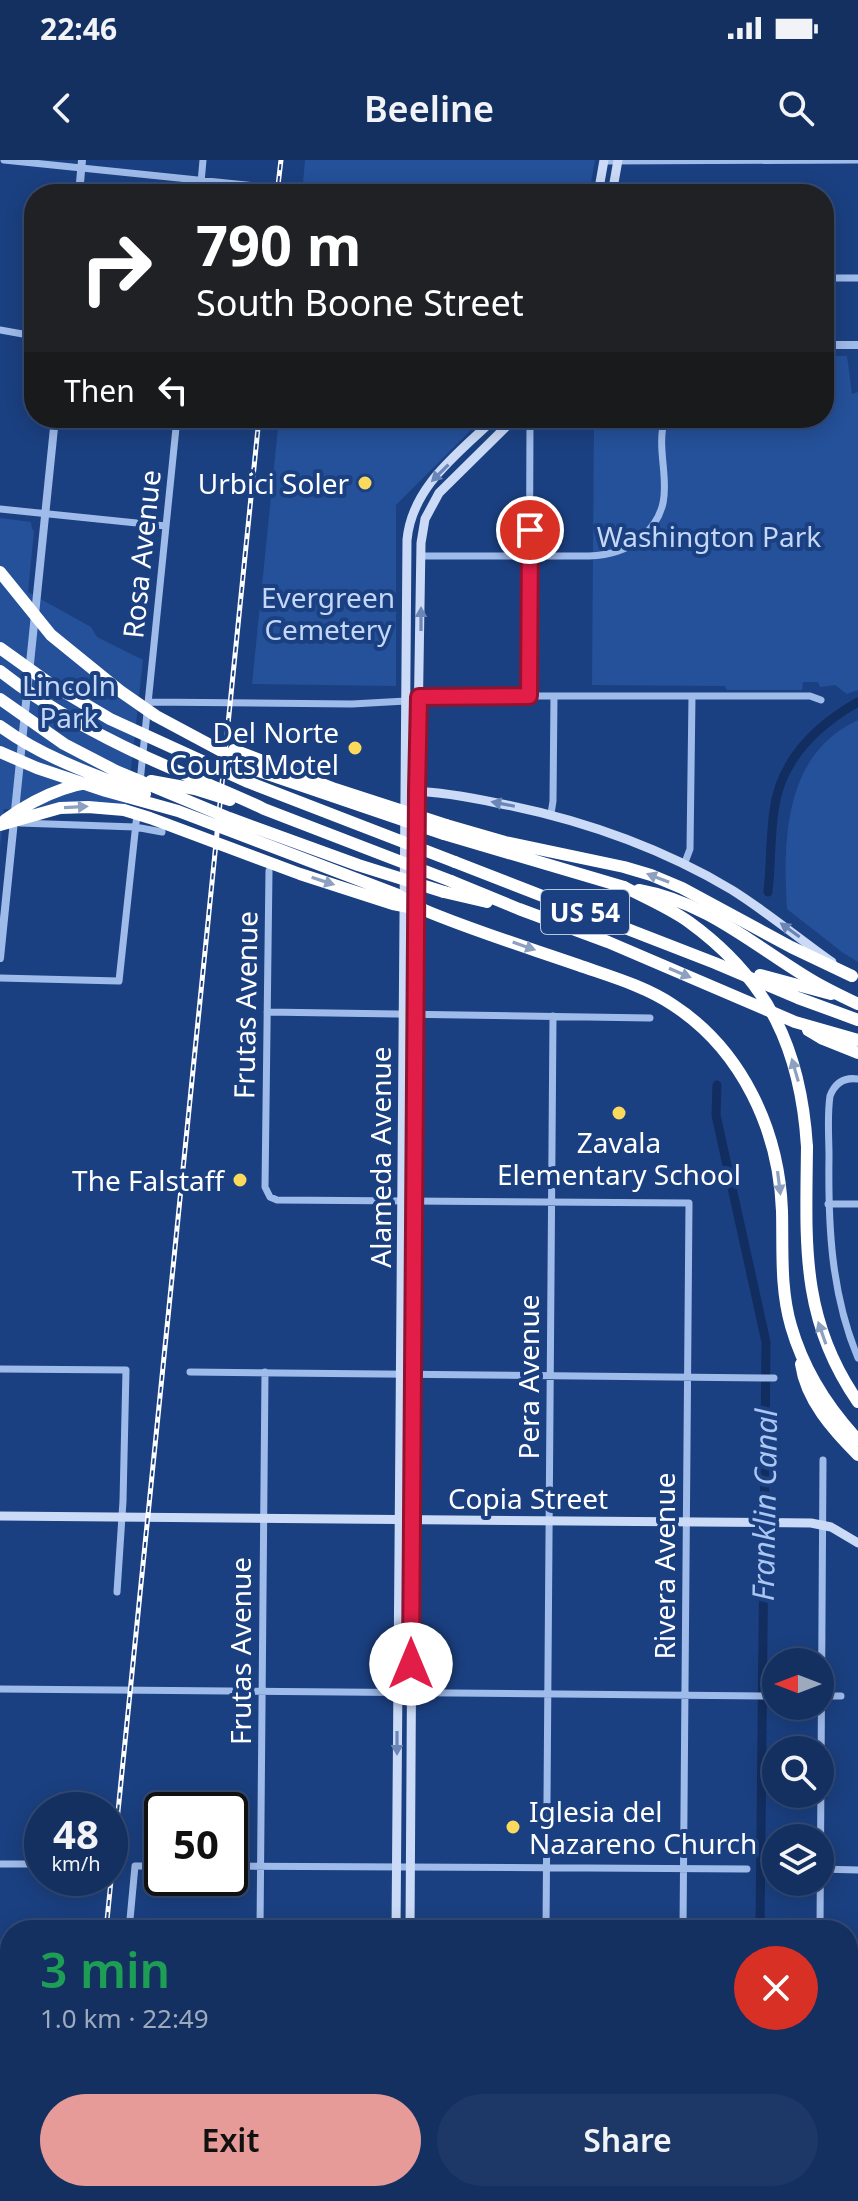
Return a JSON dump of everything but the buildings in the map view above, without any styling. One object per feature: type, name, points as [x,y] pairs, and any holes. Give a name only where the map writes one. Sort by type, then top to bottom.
[{"type":"highway","points":[[0,572],[51,635],[80,660],[156,716],[257,770]]},
{"type":"highway","name":"US 54","points":[[0,648],[76,700],[248,782],[858,1020]]},
{"type":"highway","points":[[0,671],[95,733],[173,770],[448,886]]},
{"type":"highway","points":[[0,699],[64,744],[116,771],[229,818],[358,865],[448,886]]},
{"type":"highway","points":[[0,726],[62,763],[153,798],[178,811]]},
{"type":"highway","points":[[182,730],[445,830],[651,875],[855,978]]},
{"type":"highway","points":[[150,737],[178,742],[624,887],[690,905],[720,920],[808,978],[858,1002]]},
{"type":"highway","points":[[0,752],[106,791],[178,811],[383,889],[451,921],[615,978],[660,997],[705,1029],[749,1089],[769,1132],[780,1185],[784,1289],[791,1326],[823,1396],[858,1440]]},
{"type":"highway","points":[[0,824],[39,798],[90,781],[149,780],[175,784],[264,809]]},
{"type":"highway","points":[[0,824],[60,808],[124,810],[300,874],[393,904],[424,910]]},
{"type":"highway","name":"US 54","points":[[448,886],[608,942],[795,1022],[858,1040]]},
{"type":"highway","points":[[624,887],[687,920],[716,943],[754,985],[779,1025],[797,1073],[802,1098],[807,1147],[807,1267],[813,1304],[831,1358],[858,1402]]},
{"type":"highway","points":[[715,963],[858,1002]]},
{"type":"highway","points":[[795,1022],[823,1039],[858,1053]]},
{"type":"highway","points":[[800,1349],[806,1386],[827,1420],[858,1455]]},
{"type":"main road","points":[[600,184],[604,160]]},
{"type":"main road","points":[[614,184],[618,160]]},
{"type":"main road","name":"Alameda Avenue","points":[[396,1920],[407,540],[416,503],[430,482],[485,428]]},
{"type":"main road","name":"Alameda Avenue","points":[[410,1920],[421,556],[425,519],[435,498],[505,428]]},
{"type":"main road","points":[[404,791],[476,799],[551,814],[618,836],[684,865],[758,907],[855,978]]},
{"type":"main road","name":"Copia Street","points":[[0,1516],[771,1522],[822,1524],[858,1543]]},
{"type":"street","points":[[4,160],[82,164],[238,184]]},
{"type":"street","points":[[201,184],[203,160]]},
{"type":"street","points":[[604,160],[858,160]]},
{"type":"street","points":[[80,184],[82,164]]},
{"type":"street","points":[[834,278],[858,278]]},
{"type":"street","points":[[0,330],[24,334]]},
{"type":"street","points":[[834,345],[858,345]]},
{"type":"street","points":[[0,958],[54,428]]},
{"type":"street","name":"Rosa Avenue","points":[[0,978],[119,981],[176,428]]},
{"type":"street","points":[[529,696],[530,428]]},
{"type":"street","points":[[421,556],[604,555],[627,548],[655,523],[661,510],[664,494],[662,428]]},
{"type":"street","points":[[0,509],[166,526]]},
{"type":"street","points":[[148,702],[352,704],[406,701],[419,697],[529,696],[810,696],[821,700]]},
{"type":"street","points":[[551,814],[554,696]]},
{"type":"street","points":[[684,865],[690,849],[692,696]]},
{"type":"street","points":[[14,822],[135,827],[162,832]]},
{"type":"street","name":"Frutas Avenue","points":[[269,871],[265,1187],[270,1197],[277,1200],[402,1202]]},
{"type":"street","points":[[267,1012],[650,1018]]},
{"type":"street","name":"Pera Avenue","points":[[546,1920],[553,1016]]},
{"type":"street","points":[[858,1079],[845,1079],[833,1087],[829,1102],[828,1204],[834,1268],[847,1327],[858,1358]]},
{"type":"street","points":[[402,1202],[551,1202]]},
{"type":"street","name":"Rivera Avenue","points":[[551,1202],[689,1203],[683,1920]]},
{"type":"street","points":[[828,1204],[858,1204]]},
{"type":"street","points":[[0,1369],[126,1370],[117,1592]]},
{"type":"street","points":[[190,1372],[774,1378]]},
{"type":"street","name":"Frutas Avenue","points":[[260,1920],[265,1372]]},
{"type":"street","points":[[821,1648],[823,1460]]},
{"type":"street","points":[[0,1689],[762,1696]]},
{"type":"street","points":[[834,1696],[841,1696]]},
{"type":"street","points":[[820,1824],[821,1720]]},
{"type":"street","points":[[0,1864],[24,1864]]},
{"type":"street","points":[[130,1920],[135,1866],[144,1866]]},
{"type":"street","points":[[248,1866],[747,1869]]},
{"type":"street","points":[[834,1869],[858,1870]]},
{"type":"street","points":[[820,1896],[820,1920]]},
{"type":"green space","points":[[305,160],[595,160],[591,184],[303,184]]},
{"type":"green space","name":"Washington Park","points":[[834,356],[847,356],[852,394],[858,392],[858,690],[847,694],[835,685],[820,687],[818,682],[803,682],[802,690],[592,685],[594,428],[834,428]]},
{"type":"green space","name":"Evergreen Cemetery","points":[[278,428],[473,428],[396,505],[396,686],[252,684]]},
{"type":"green space","name":"Lincoln Park","points":[[0,518],[31,522],[34,531],[28,592],[91,627],[97,637],[143,660],[126,814],[4,809],[0,848]]},
{"type":"green space","points":[[858,720],[858,962],[787,909],[786,855],[793,801],[802,776],[815,754],[834,735]]},
{"type":"waterway","name":"Franklin Canal","points":[[768,892],[774,811],[784,776],[802,746],[828,722],[858,702]]},
{"type":"waterway","name":"Franklin Canal","points":[[717,1085],[716,1115],[766,1342],[760,1920]]},
{"type":"railway","points":[[278,184],[281,160]]},
{"type":"railway","points":[[107,1920],[258,428]]},
{"type":"place","name":"Urbici Soler","points":[[365,483]]},
{"type":"place","name":"Del Norte Courts Motel","points":[[355,748]]},
{"type":"place","name":"Zavala Elementary School","points":[[619,1113]]},
{"type":"place","name":"The Falstaff","points":[[240,1180]]},
{"type":"place","name":"Iglesia del Nazareno Church","points":[[513,1827]]},
{"type":"route","points":[[411,1664],[419,697],[529,696],[530,530]]}]
